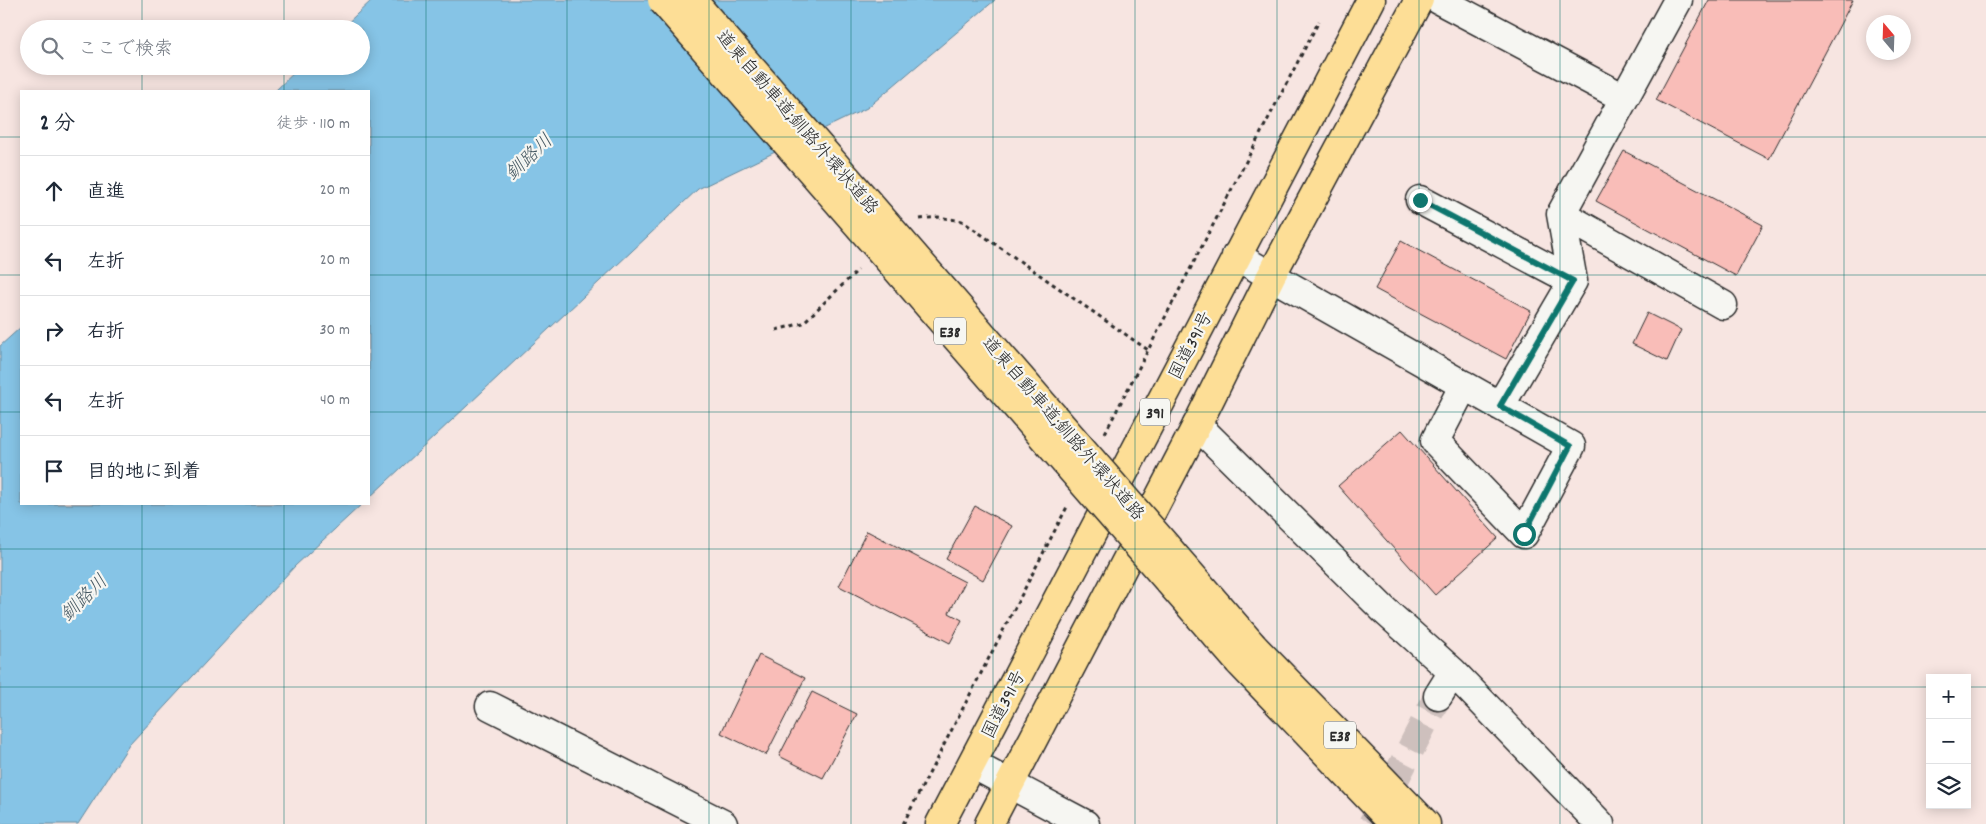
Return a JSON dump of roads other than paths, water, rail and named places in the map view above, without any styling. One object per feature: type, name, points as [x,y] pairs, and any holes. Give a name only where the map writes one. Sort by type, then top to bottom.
[{"type":"highway","name":"道東自動車道;釧路外環状道路","points":[[662,0],[1246,654],[1394,824]]},
{"type":"highway","name":"道東自動車道;釧路外環状道路","points":[[692,0],[1246,654],[1426,824]]},
{"type":"highway","name":"国道391号","points":[[940,824],[1371,0]]},
{"type":"highway","name":"391","points":[[989,824],[1197,425],[1271,276],[1419,0]]},
{"type":"street","points":[[1438,0],[1624,98]]},
{"type":"street","points":[[1500,406],[1573,281],[1561,214],[1678,0]]},
{"type":"street","points":[[1420,200],[1573,281]]},
{"type":"street","points":[[1561,214],[1723,305]]},
{"type":"street","points":[[1236,256],[1464,385],[1570,446],[1524,534],[1435,441],[1464,385]]},
{"type":"street","points":[[1197,425],[1385,611],[1453,672],[1600,824]]},
{"type":"street","points":[[1438,696],[1453,672]]},
{"type":"street","points":[[490,706],[723,824]]},
{"type":"street","points":[[972,764],[1085,824]]},
{"type":"water","name":"釧路川","points":[[372,0],[995,0],[867,108],[698,189],[370,497],[370,90],[276,90],[292,75],[370,75],[370,20],[351,20]]},
{"type":"water","name":"釧路川","points":[[20,328],[20,505],[361,505],[295,566],[129,745],[78,824],[0,824],[0,346]]},
{"type":"tunnel","points":[[1372,824],[1438,696]]}]
